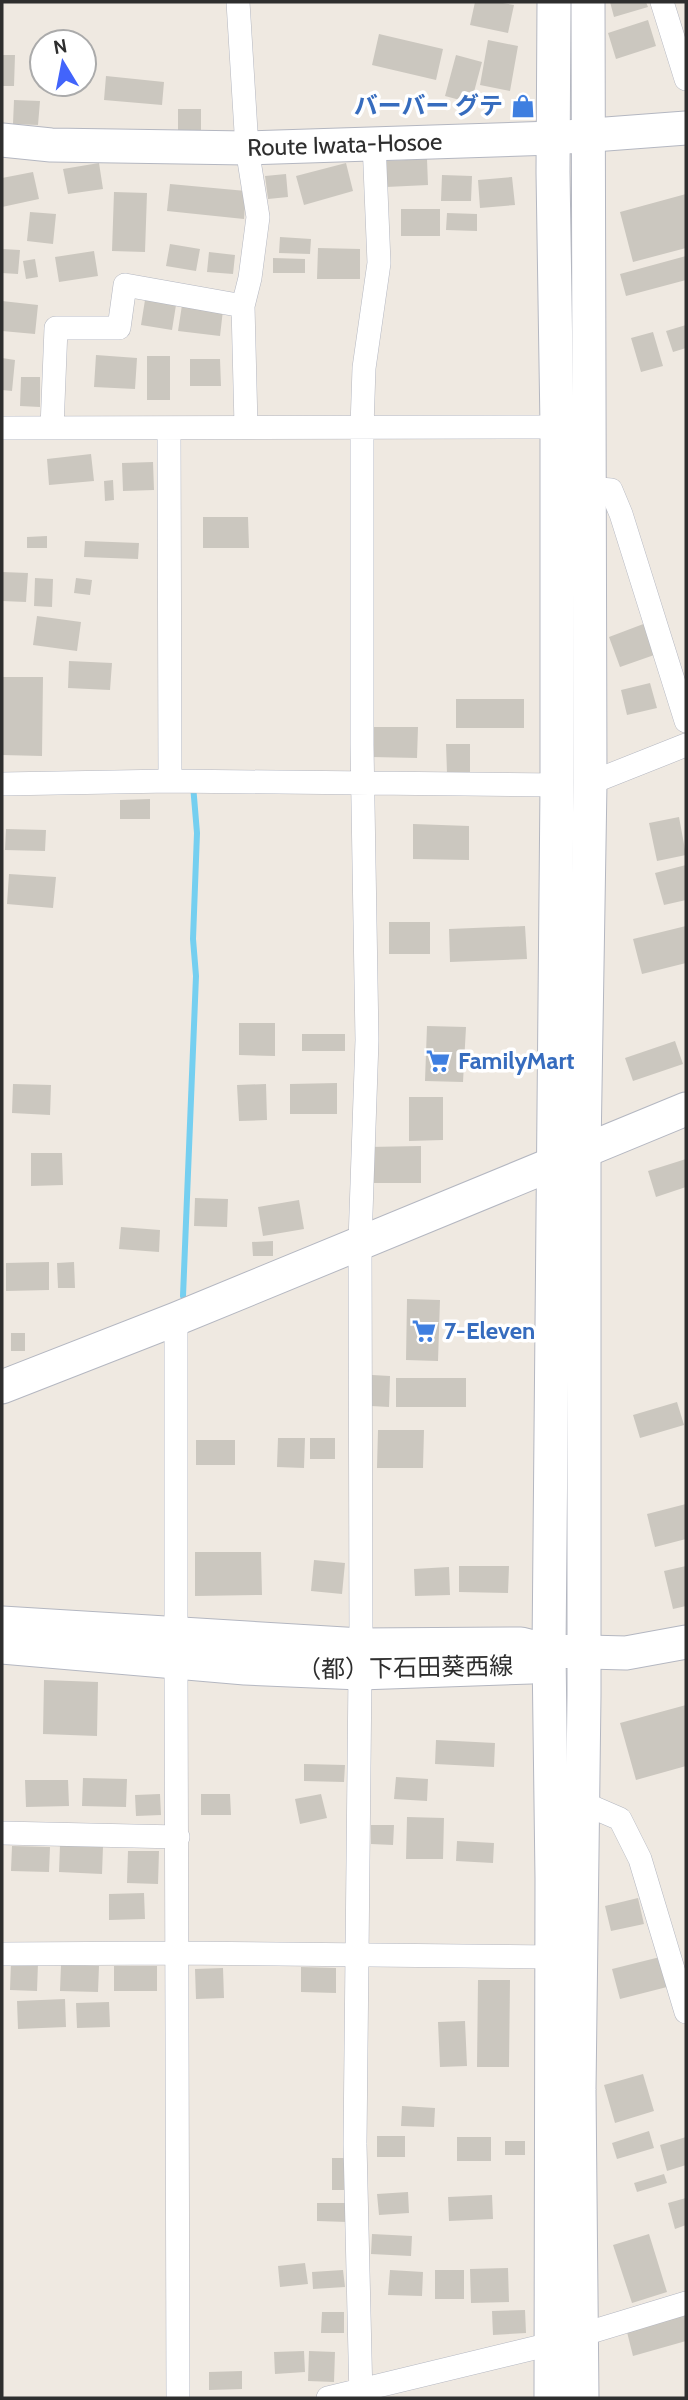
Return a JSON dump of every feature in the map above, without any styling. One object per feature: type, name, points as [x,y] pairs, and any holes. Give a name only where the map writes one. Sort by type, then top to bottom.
[{"type":"street","points":[[238,2],[247,148],[258,217],[250,278],[243,306],[246,426]]},
{"type":"street","points":[[551,2398],[566,2339],[579,2090],[583,1803],[583,1651],[557,785],[554,2]]},
{"type":"street","points":[[582,2398],[566,2339],[552,1957],[549,1651],[569,1156],[590,783],[588,2]]},
{"type":"street","points":[[662,2],[686,79]]},
{"type":"street","name":"Route Iwata-Hosoe","points":[[2,140],[51,145],[247,148],[553,138],[686,128]]},
{"type":"street","points":[[361,2394],[355,2144],[360,1659],[360,1242],[367,1040],[362,782],[362,426],[364,368],[379,263],[374,142]]},
{"type":"street","points":[[52,428],[56,328],[120,328],[125,285],[243,306]]},
{"type":"street","points":[[2,428],[557,428]]},
{"type":"street","points":[[169,429],[170,781]]},
{"type":"street","points":[[589,488],[611,490],[621,514],[686,721]]},
{"type":"street","points":[[590,783],[686,745]]},
{"type":"street","points":[[2,784],[170,781],[557,785]]},
{"type":"street","points":[[2,1387],[176,1320],[686,1109]]},
{"type":"street","points":[[176,1320],[178,2398]]},
{"type":"street","name":"（都）下石田葵西線","points":[[2,1623],[176,1648]]},
{"type":"street","points":[[549,1651],[625,1653],[686,1642]]},
{"type":"street","name":"（都）下石田葵西線","points":[[2,1647],[176,1648],[531,1667],[549,1651]]},
{"type":"street","points":[[583,1803],[620,1819],[640,1859],[686,2011]]},
{"type":"street","points":[[2,1833],[178,1837]]},
{"type":"street","points":[[2,1954],[552,1957]]},
{"type":"street","points":[[328,2398],[361,2394],[566,2339],[686,2303]]},
{"type":"building","points":[[475,2],[514,5],[508,33],[470,25]]},
{"type":"building","points":[[610,2],[646,2],[648,7],[614,17]]},
{"type":"building","points":[[648,20],[656,46],[616,59],[608,33]]},
{"type":"building","points":[[379,34],[443,49],[436,80],[372,65]]},
{"type":"building","points":[[488,40],[518,46],[510,91],[480,85]]},
{"type":"building","points":[[2,55],[15,55],[14,86],[2,86]]},
{"type":"building","points":[[456,55],[482,62],[471,103],[445,96]]},
{"type":"building","points":[[106,76],[164,82],[162,105],[104,100]]},
{"type":"building","points":[[14,100],[40,101],[38,125],[13,124]]},
{"type":"building","points":[[178,109],[201,109],[201,134],[178,135]]},
{"type":"building","points":[[427,159],[428,185],[386,187],[385,161]]},
{"type":"building","points":[[99,163],[103,189],[68,194],[63,169]]},
{"type":"building","points":[[346,163],[353,191],[304,205],[296,176]]},
{"type":"building","points":[[33,172],[39,199],[2,207],[2,178]]},
{"type":"building","points":[[286,174],[288,197],[268,199],[265,176]]},
{"type":"building","points":[[442,175],[472,176],[471,201],[441,201]]},
{"type":"building","points":[[512,177],[515,205],[480,208],[478,180]]},
{"type":"building","points":[[170,184],[246,191],[244,219],[167,211]]},
{"type":"building","points":[[114,192],[147,193],[145,252],[112,251]]},
{"type":"building","points":[[686,194],[686,248],[633,262],[620,212]]},
{"type":"building","points":[[401,209],[440,209],[440,236],[401,236]]},
{"type":"building","points":[[30,212],[56,214],[53,244],[27,241]]},
{"type":"building","points":[[447,213],[477,214],[477,231],[446,230]]},
{"type":"building","points":[[280,237],[311,239],[310,254],[279,253]]},
{"type":"building","points":[[170,244],[200,249],[196,271],[166,266]]},
{"type":"building","points":[[318,248],[360,249],[360,279],[317,279]]},
{"type":"building","points":[[2,249],[20,250],[18,274],[2,273]]},
{"type":"building","points":[[94,251],[98,276],[59,282],[55,257]]},
{"type":"building","points":[[209,252],[235,255],[233,274],[207,272]]},
{"type":"building","points":[[686,256],[686,280],[626,296],[620,274]]},
{"type":"building","points":[[273,258],[305,259],[305,273],[273,273]]},
{"type":"building","points":[[35,259],[38,277],[26,279],[23,261]]},
{"type":"building","points":[[145,300],[176,305],[172,330],[141,325]]},
{"type":"building","points":[[2,301],[38,305],[35,334],[2,331]]},
{"type":"building","points":[[182,305],[223,310],[220,336],[178,331]]},
{"type":"building","points":[[686,325],[686,348],[673,352],[666,331]]},
{"type":"building","points":[[653,332],[663,366],[641,372],[631,338]]},
{"type":"building","points":[[96,355],[137,358],[135,389],[94,387]]},
{"type":"building","points":[[147,356],[170,356],[170,400],[147,400]]},
{"type":"building","points":[[2,358],[15,360],[12,391],[2,390]]},
{"type":"building","points":[[190,359],[220,359],[221,386],[190,386]]},
{"type":"building","points":[[21,377],[40,377],[40,407],[20,406]]},
{"type":"building","points":[[91,454],[94,481],[49,485],[47,459]]},
{"type":"building","points":[[153,462],[154,490],[123,491],[122,463]]},
{"type":"building","points":[[113,480],[114,500],[105,501],[104,481]]},
{"type":"building","points":[[203,517],[248,517],[249,548],[203,548]]},
{"type":"building","points":[[47,536],[47,548],[27,548],[27,537]]},
{"type":"building","points":[[85,541],[139,543],[138,559],[84,557]]},
{"type":"building","points":[[2,572],[28,573],[26,602],[2,601]]},
{"type":"building","points":[[35,578],[53,579],[52,607],[34,606]]},
{"type":"building","points":[[76,578],[92,580],[90,595],[74,593]]},
{"type":"building","points":[[37,616],[81,622],[77,651],[33,645]]},
{"type":"building","points":[[646,623],[657,654],[620,667],[609,637]]},
{"type":"building","points":[[69,661],[112,663],[110,690],[68,688]]},
{"type":"building","points":[[2,677],[43,677],[42,756],[2,755]]},
{"type":"building","points":[[650,683],[657,708],[627,715],[621,690]]},
{"type":"building","points":[[456,699],[524,699],[524,728],[456,728]]},
{"type":"building","points":[[373,727],[418,727],[417,758],[372,757]]},
{"type":"building","points":[[446,744],[470,744],[470,772],[447,773]]},
{"type":"building","points":[[150,799],[150,819],[120,819],[120,800]]},
{"type":"building","points":[[679,817],[686,855],[657,861],[649,823]]},
{"type":"building","points":[[413,824],[469,826],[469,860],[413,859]]},
{"type":"building","points":[[6,829],[46,830],[45,851],[5,850]]},
{"type":"building","points":[[686,865],[686,900],[664,905],[655,873]]},
{"type":"building","points":[[9,874],[56,877],[53,908],[7,904]]},
{"type":"building","points":[[389,922],[430,922],[430,954],[389,954]]},
{"type":"building","points":[[525,926],[527,959],[450,962],[449,929]]},
{"type":"building","points":[[686,926],[686,963],[642,974],[633,939]]},
{"type":"building","points":[[239,1023],[275,1023],[275,1056],[239,1055]]},
{"type":"building","points":[[427,1026],[466,1027],[463,1082],[425,1081]]},
{"type":"building","points":[[302,1034],[345,1034],[345,1051],[302,1051]]},
{"type":"building","points":[[675,1041],[683,1064],[633,1081],[625,1058]]},
{"type":"building","points":[[337,1083],[337,1114],[290,1114],[290,1084]]},
{"type":"building","points":[[13,1084],[51,1085],[50,1115],[12,1113]]},
{"type":"building","points":[[266,1084],[267,1120],[239,1121],[237,1085]]},
{"type":"building","points":[[409,1097],[443,1097],[443,1140],[409,1141]]},
{"type":"building","points":[[421,1146],[421,1183],[368,1183],[368,1147]]},
{"type":"building","points":[[31,1153],[62,1153],[63,1185],[31,1186]]},
{"type":"building","points":[[686,1159],[686,1187],[656,1197],[648,1171]]},
{"type":"building","points":[[195,1198],[228,1199],[227,1227],[194,1226]]},
{"type":"building","points":[[299,1200],[304,1229],[263,1236],[258,1207]]},
{"type":"building","points":[[121,1227],[160,1230],[159,1252],[119,1249]]},
{"type":"building","points":[[273,1241],[273,1256],[253,1256],[252,1242]]},
{"type":"building","points":[[49,1262],[49,1290],[6,1291],[6,1263]]},
{"type":"building","points":[[74,1262],[75,1288],[58,1288],[57,1263]]},
{"type":"building","points":[[407,1299],[440,1300],[438,1361],[406,1360]]},
{"type":"building","points":[[11,1333],[25,1333],[25,1351],[11,1351]]},
{"type":"building","points":[[372,1375],[390,1376],[389,1407],[371,1406]]},
{"type":"building","points":[[396,1378],[466,1378],[466,1407],[396,1407]]},
{"type":"building","points":[[677,1402],[684,1425],[640,1438],[633,1415]]},
{"type":"building","points":[[378,1430],[424,1430],[423,1468],[377,1468]]},
{"type":"building","points":[[278,1438],[305,1438],[304,1468],[277,1467]]},
{"type":"building","points":[[310,1438],[335,1438],[335,1459],[310,1459]]},
{"type":"building","points":[[196,1440],[235,1440],[235,1465],[196,1465]]},
{"type":"building","points":[[686,1504],[686,1539],[655,1547],[647,1514]]},
{"type":"building","points":[[195,1552],[261,1552],[262,1595],[195,1596]]},
{"type":"building","points":[[314,1560],[345,1563],[342,1594],[311,1591]]},
{"type":"building","points":[[459,1566],[509,1566],[508,1593],[459,1592]]},
{"type":"building","points":[[686,1566],[686,1606],[673,1609],[664,1571]]},
{"type":"building","points":[[449,1567],[450,1595],[415,1596],[414,1569]]},
{"type":"building","points":[[44,1680],[98,1682],[97,1736],[43,1734]]},
{"type":"building","points":[[686,1705],[686,1766],[636,1780],[620,1723]]},
{"type":"building","points":[[436,1740],[495,1743],[494,1767],[435,1764]]},
{"type":"building","points":[[304,1764],[345,1765],[344,1782],[304,1781]]},
{"type":"building","points":[[396,1777],[428,1779],[427,1801],[394,1799]]},
{"type":"building","points":[[83,1778],[127,1779],[126,1807],[82,1806]]},
{"type":"building","points":[[25,1780],[68,1780],[69,1806],[26,1807]]},
{"type":"building","points":[[160,1794],[161,1815],[136,1816],[135,1795]]},
{"type":"building","points":[[201,1794],[230,1794],[231,1815],[201,1815]]},
{"type":"building","points":[[321,1794],[327,1818],[300,1824],[295,1799]]},
{"type":"building","points":[[407,1817],[444,1818],[443,1859],[406,1859]]},
{"type":"building","points":[[371,1825],[394,1825],[393,1845],[371,1844]]},
{"type":"building","points":[[457,1841],[494,1843],[493,1863],[456,1861]]},
{"type":"building","points":[[60,1845],[103,1846],[102,1874],[59,1872]]},
{"type":"building","points":[[12,1846],[50,1847],[49,1872],[11,1871]]},
{"type":"building","points":[[128,1851],[159,1851],[158,1884],[127,1883]]},
{"type":"building","points":[[144,1893],[145,1919],[109,1920],[109,1894]]},
{"type":"building","points":[[638,1898],[644,1924],[611,1931],[605,1906]]},
{"type":"building","points":[[660,1957],[667,1987],[620,1999],[612,1969]]},
{"type":"building","points":[[11,1962],[38,1963],[37,1991],[10,1990]]},
{"type":"building","points":[[61,1965],[99,1966],[98,1992],[60,1991]]},
{"type":"building","points":[[114,1966],[157,1966],[157,1991],[114,1991]]},
{"type":"building","points":[[301,1967],[336,1968],[336,1993],[301,1992]]},
{"type":"building","points":[[223,1968],[224,1998],[196,1999],[195,1969]]},
{"type":"building","points":[[478,1980],[510,1980],[509,2067],[477,2067]]},
{"type":"building","points":[[65,1999],[66,2027],[18,2029],[17,2001]]},
{"type":"building","points":[[109,2002],[110,2027],[77,2028],[76,2003]]},
{"type":"building","points":[[465,2021],[467,2066],[440,2067],[438,2022]]},
{"type":"building","points":[[643,2074],[654,2111],[615,2123],[604,2085]]},
{"type":"building","points":[[402,2106],[435,2108],[434,2127],[401,2126]]},
{"type":"building","points":[[649,2131],[654,2148],[617,2159],[612,2143]]},
{"type":"building","points":[[377,2136],[405,2136],[405,2157],[377,2157]]},
{"type":"building","points":[[457,2137],[491,2137],[491,2161],[457,2161]]},
{"type":"building","points":[[686,2137],[686,2165],[667,2171],[660,2145]]},
{"type":"building","points":[[505,2141],[525,2141],[525,2155],[505,2155]]},
{"type":"building","points":[[332,2158],[348,2158],[348,2190],[332,2190]]},
{"type":"building","points":[[664,2174],[667,2183],[637,2192],[634,2183]]},
{"type":"building","points":[[408,2192],[409,2213],[379,2215],[377,2194]]},
{"type":"building","points":[[492,2195],[493,2219],[449,2221],[448,2197]]},
{"type":"building","points":[[686,2198],[686,2225],[675,2229],[668,2203]]},
{"type":"building","points":[[317,2203],[348,2203],[348,2222],[317,2221]]},
{"type":"building","points":[[372,2234],[412,2236],[411,2256],[371,2254]]},
{"type":"building","points":[[649,2234],[667,2292],[632,2303],[613,2245]]},
{"type":"building","points":[[305,2263],[308,2284],[280,2287],[278,2266]]},
{"type":"building","points":[[508,2268],[509,2302],[471,2303],[470,2269]]},
{"type":"building","points":[[343,2270],[345,2287],[313,2289],[312,2272]]},
{"type":"building","points":[[390,2270],[423,2272],[422,2296],[388,2295]]},
{"type":"building","points":[[435,2270],[464,2270],[464,2299],[435,2299]]},
{"type":"building","points":[[525,2310],[526,2333],[493,2335],[492,2311]]},
{"type":"building","points":[[322,2312],[344,2312],[344,2333],[321,2333]]},
{"type":"building","points":[[686,2315],[686,2341],[633,2356],[627,2332]]},
{"type":"building","points":[[304,2351],[305,2372],[275,2374],[274,2352]]},
{"type":"building","points":[[309,2351],[335,2352],[334,2382],[308,2381]]},
{"type":"building","points":[[242,2371],[242,2389],[209,2390],[209,2372]]},
{"type":"waterway","points":[[183,1296],[196,976],[193,939],[197,833],[193,785]]},
{"type":"place","name":"バーバー グテ","points":[[523,106]]},
{"type":"place","name":"FamilyMart","points":[[438,1061]]},
{"type":"place","name":"7-Eleven","points":[[424,1331]]}]
